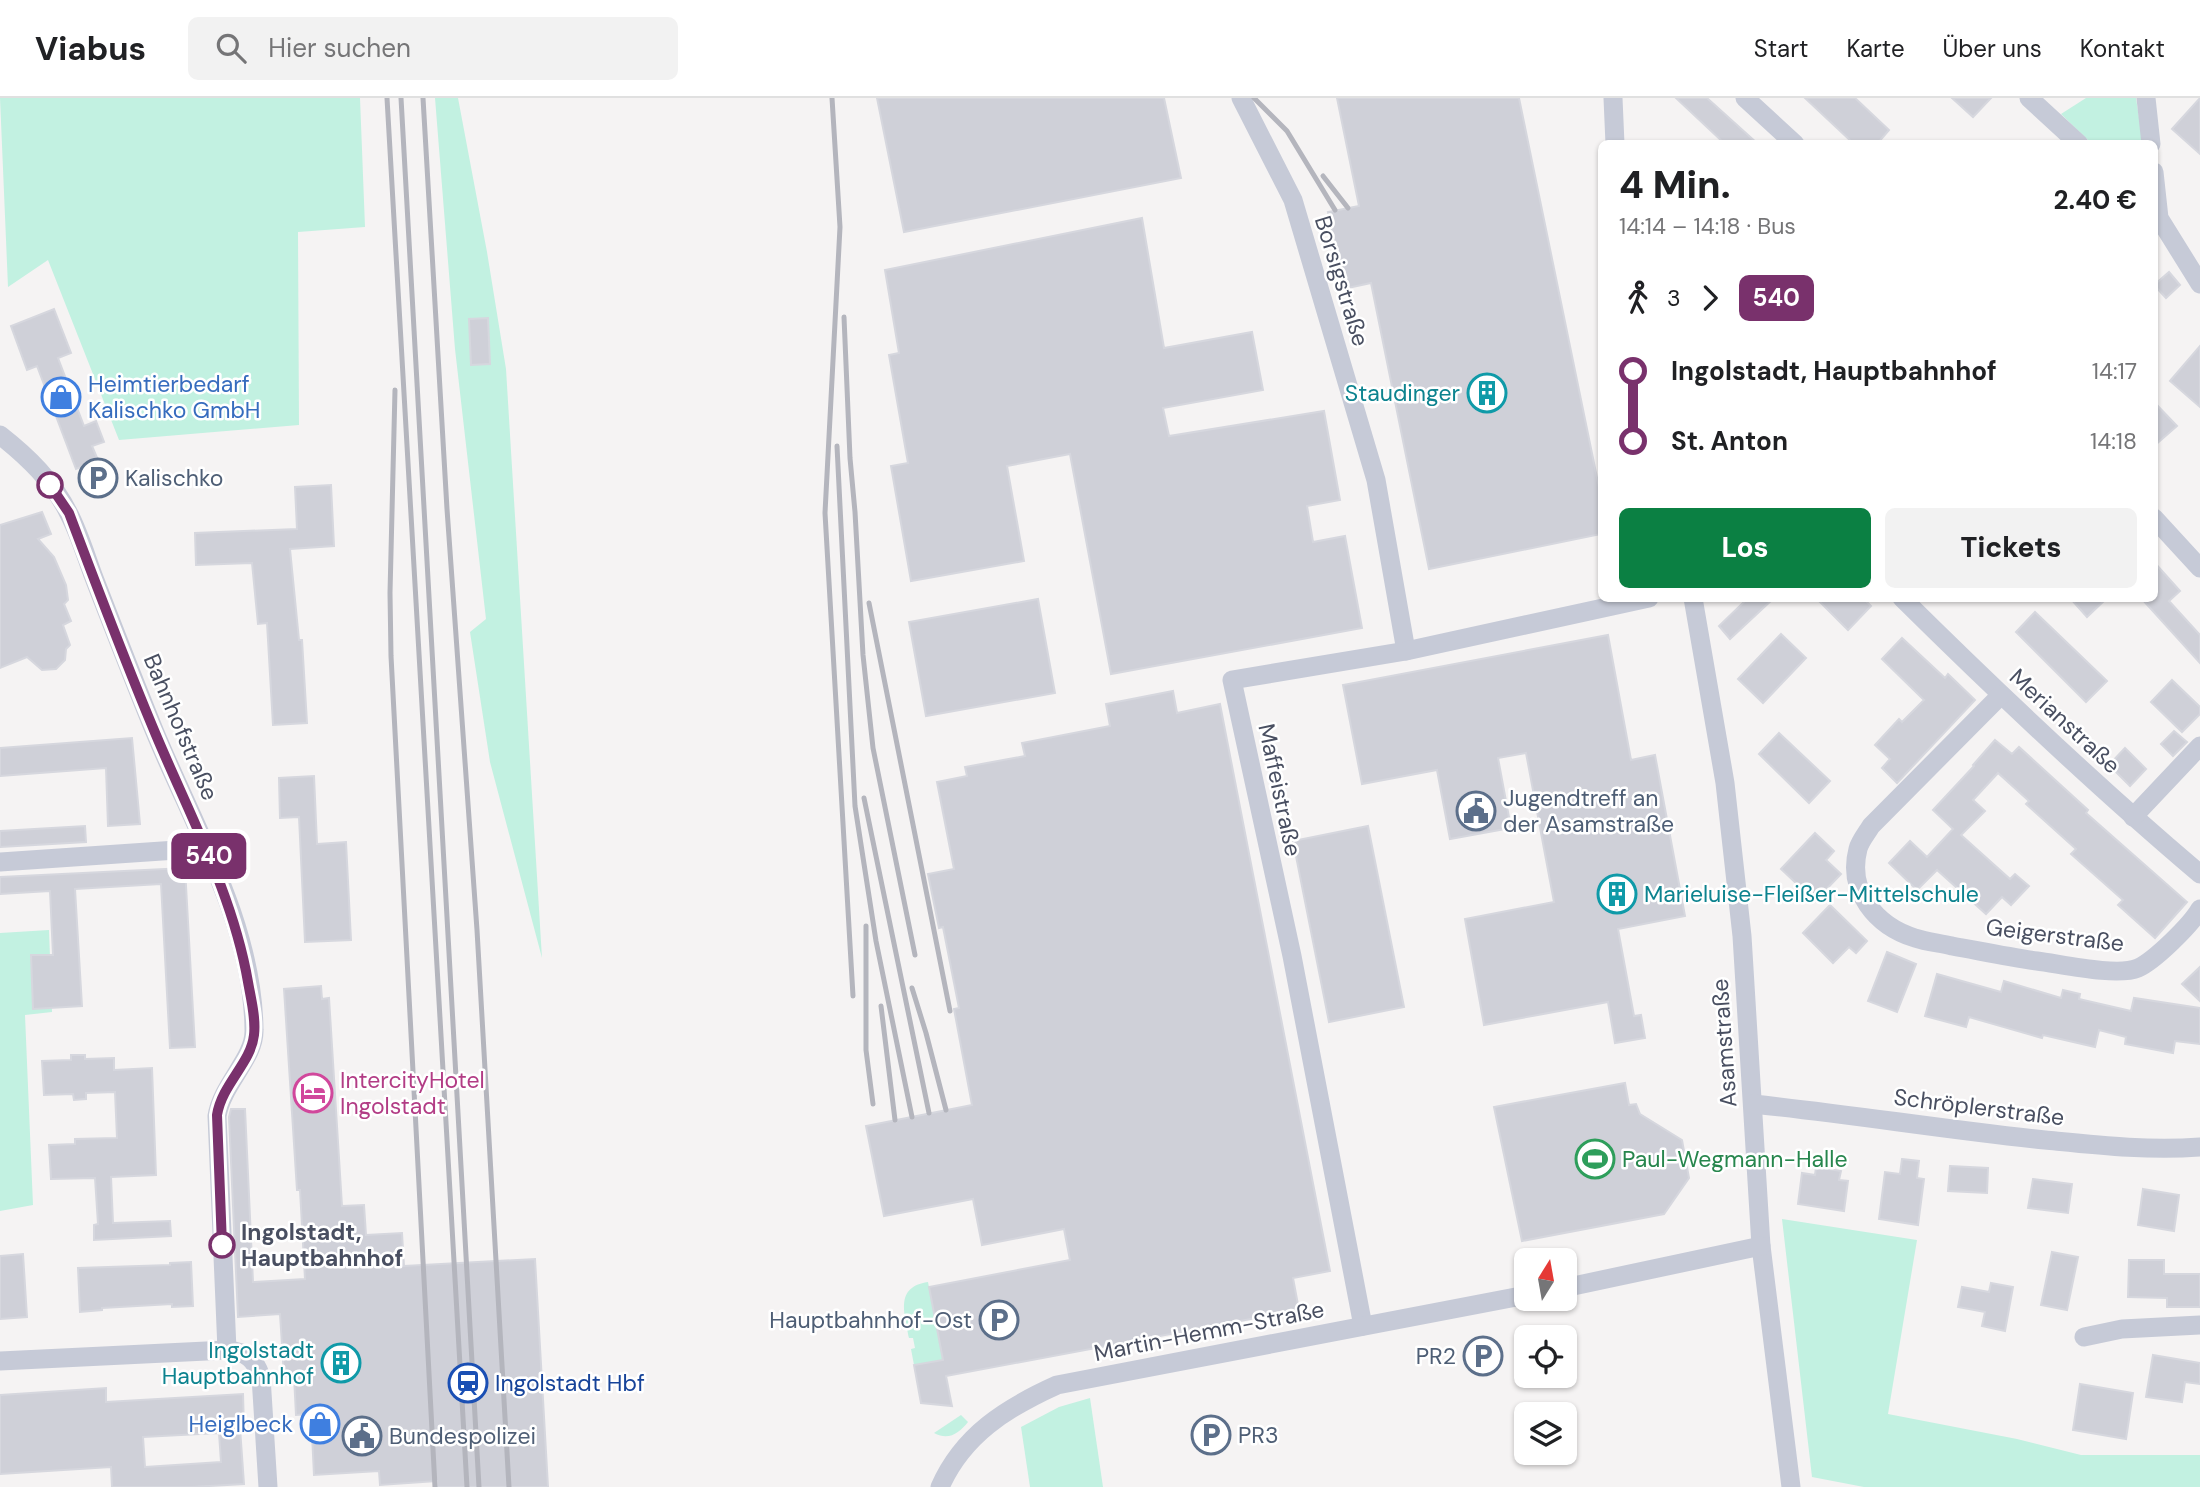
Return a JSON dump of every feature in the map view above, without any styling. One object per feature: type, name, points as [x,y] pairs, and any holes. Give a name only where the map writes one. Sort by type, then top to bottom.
[{"type":"street","name":"Borsigstraße","points":[[1241,98],[1293,200],[1325,307],[1376,481],[1406,651]]},
{"type":"street","points":[[1613,98],[1615,140]]},
{"type":"street","points":[[1745,98],[1791,140]]},
{"type":"street","points":[[2029,98],[2075,140]]},
{"type":"street","points":[[2146,98],[2151,140]]},
{"type":"street","points":[[2158,218],[2200,284]]},
{"type":"street","name":"Bahnhofstraße","points":[[0,435],[34,463],[69,513],[155,732],[206,848],[234,923],[243,956],[254,1029],[252,1044],[223,1094],[217,1115],[228,1350]]},
{"type":"street","points":[[2158,522],[2200,568]]},
{"type":"street","name":"Maffeistraße","points":[[1363,1326],[1292,956],[1233,680],[1406,651],[1631,602]]},
{"type":"street","name":"Asamstraße","points":[[1694,602],[1725,783],[1742,936],[1762,1246],[1791,1487]]},
{"type":"street","name":"Merianstraße","points":[[1906,602],[2001,695],[2133,817],[2200,874]]},
{"type":"street","name":"Geigerstraße","points":[[2001,695],[1871,826],[1858,848],[1856,875],[1860,895],[1872,911],[1887,925],[1915,938],[2005,956],[2112,971],[2137,968],[2161,950],[2195,918],[2200,909]]},
{"type":"street","points":[[2133,817],[2200,746]]},
{"type":"street","points":[[0,862],[206,848]]},
{"type":"street","name":"Schröplerstraße","points":[[1753,1104],[1947,1130],[2108,1147],[2200,1147]]},
{"type":"street","points":[[1577,1285],[1762,1246]]},
{"type":"street","name":"Martin-Hemm-Straße","points":[[940,1487],[960,1453],[975,1435],[1020,1402],[1057,1385],[1514,1297]]},
{"type":"street","points":[[2084,1337],[2122,1329],[2200,1325]]},
{"type":"street","points":[[0,1362],[240,1351],[250,1356],[257,1365],[262,1387],[268,1487]]},
{"type":"green space","points":[[0,98],[360,98],[365,227],[298,232],[299,425],[119,440],[48,260],[8,287]]},
{"type":"green space","points":[[435,98],[458,98],[506,369],[542,958],[490,762],[470,632],[486,619],[455,349]]},
{"type":"green space","points":[[2086,98],[2136,98],[2143,140],[2088,140],[2061,114]]},
{"type":"green space","points":[[49,930],[52,1012],[25,1015],[33,1205],[0,1211],[0,933]]},
{"type":"green space","points":[[1782,1219],[1917,1240],[1888,1414],[2017,1439],[2081,1455],[2200,1455],[2200,1487],[1864,1487],[1812,1477]]},
{"type":"green space","points":[[928,1282],[943,1360],[914,1365],[911,1349],[915,1348],[913,1338],[909,1338],[904,1303],[910,1289]]},
{"type":"green space","points":[[1090,1398],[1103,1487],[1030,1487],[1021,1427],[1059,1407]]},
{"type":"green space","points":[[961,1415],[968,1422],[957,1432],[949,1436],[934,1433]]},
{"type":"building","points":[[877,98],[1164,98],[1181,178],[904,232]]},
{"type":"building","name":"Staudinger","points":[[1337,98],[1519,98],[1598,482],[1598,535],[1429,569],[1371,283],[1343,289],[1328,212],[1359,206]]},
{"type":"building","points":[[1676,98],[1707,98],[1754,140],[1721,140]]},
{"type":"building","points":[[1805,98],[1855,98],[1889,130],[1880,140],[1850,140]]},
{"type":"building","points":[[1952,98],[1991,98],[1973,117]]},
{"type":"building","points":[[2200,98],[2200,154],[2172,129]]},
{"type":"building","points":[[1142,218],[1164,348],[1252,332],[1263,390],[1163,408],[1169,436],[1324,411],[1340,500],[1307,506],[1313,542],[1345,536],[1362,628],[1111,674],[1070,454],[1007,466],[1024,561],[911,581],[891,466],[908,463],[889,355],[899,353],[885,270]]},
{"type":"building","points":[[2169,272],[2180,285],[2166,298],[2158,289],[2158,282]]},
{"type":"building","name":"Heimtierbedarf Kalischko GmbH","points":[[54,309],[71,353],[58,358],[84,426],[96,421],[104,442],[92,446],[98,460],[76,469],[37,366],[27,370],[11,326]]},
{"type":"building","points":[[488,318],[490,364],[471,365],[469,319]]},
{"type":"building","points":[[2200,346],[2200,407],[2170,381]]},
{"type":"building","points":[[2158,406],[2177,426],[2158,443]]},
{"type":"building","points":[[331,485],[334,546],[290,549],[299,640],[302,640],[307,723],[273,725],[267,623],[258,624],[252,563],[196,565],[195,533],[297,529],[295,487]]},
{"type":"building","points":[[42,512],[51,534],[38,539],[54,557],[66,585],[68,600],[64,604],[71,621],[63,625],[70,645],[66,649],[65,660],[56,669],[42,670],[27,657],[0,668],[0,525]]},
{"type":"building","points":[[2158,566],[2180,591],[2169,601],[2200,635],[2200,663],[2145,602],[2158,602]]},
{"type":"building","points":[[1038,599],[1055,693],[926,716],[909,622]]},
{"type":"building","points":[[1744,602],[1770,602],[1730,639],[1719,626]]},
{"type":"building","points":[[1820,602],[1867,602],[1871,606],[1848,630]]},
{"type":"building","points":[[2074,602],[2103,602],[2087,617]]},
{"type":"building","points":[[2035,612],[2107,681],[2086,702],[2016,632]]},
{"type":"building","points":[[1781,634],[1806,658],[1763,703],[1738,679]]},
{"type":"building","points":[[1608,635],[1631,760],[1655,755],[1685,916],[1618,929],[1634,1016],[1641,1015],[1645,1038],[1615,1043],[1608,1002],[1484,1025],[1465,919],[1554,902],[1526,753],[1498,758],[1511,828],[1450,839],[1437,770],[1362,784],[1343,685]]},
{"type":"building","points":[[1902,638],[1945,678],[1948,674],[1975,700],[1897,783],[1882,768],[1890,759],[1875,745],[1899,719],[1902,722],[1924,700],[1882,659]]},
{"type":"building","points":[[2172,680],[2200,707],[2200,714],[2182,732],[2151,702]]},
{"type":"building","points":[[1173,691],[1177,713],[1220,704],[1330,1271],[1293,1278],[1299,1310],[946,1376],[952,1406],[921,1403],[914,1365],[943,1360],[929,1287],[1070,1260],[1064,1229],[982,1245],[973,1199],[884,1216],[866,1126],[972,1105],[954,1009],[959,1008],[943,927],[939,928],[928,874],[954,869],[937,782],[967,776],[965,767],[1025,756],[1022,743],[1110,726],[1106,704]]},
{"type":"building","points":[[2174,731],[2187,742],[2173,756],[2161,744]]},
{"type":"building","points":[[1779,733],[1830,781],[1809,803],[1759,754]]},
{"type":"building","points":[[132,738],[140,824],[108,826],[106,768],[0,776],[0,748]]},
{"type":"building","points":[[1995,740],[2012,754],[2019,747],[2088,810],[2086,813],[2187,902],[2155,938],[2118,905],[2123,900],[2071,854],[2076,849],[2026,804],[2029,801],[1998,773],[1973,800],[1985,811],[1961,835],[2010,879],[2015,874],[2029,886],[2011,905],[2002,897],[1986,914],[1937,870],[1917,890],[1889,863],[1910,841],[1927,857],[1953,829],[1933,810]]},
{"type":"building","points":[[2125,748],[2146,769],[2130,786],[2109,765]]},
{"type":"building","points":[[314,776],[317,844],[346,842],[351,940],[305,942],[299,817],[280,818],[279,778]]},
{"type":"building","points":[[85,826],[86,842],[0,847],[0,831]]},
{"type":"building","points":[[1368,826],[1404,1007],[1329,1022],[1293,841]]},
{"type":"building","points":[[1815,833],[1834,851],[1826,860],[1841,874],[1815,901],[1781,869]]},
{"type":"building","points":[[185,868],[195,1047],[170,1048],[161,884],[75,889],[82,1006],[33,1009],[31,955],[53,955],[50,891],[0,894],[0,877]]},
{"type":"building","points":[[1830,905],[1867,941],[1856,953],[1849,947],[1833,963],[1803,933]]},
{"type":"building","points":[[1887,952],[1916,964],[1897,1012],[1868,1001]]},
{"type":"building","points":[[2200,967],[2200,1001],[2182,984]]},
{"type":"building","points":[[1937,974],[2001,992],[2004,981],[2061,998],[2063,990],[2080,994],[2079,999],[2131,1011],[2134,998],[2200,1008],[2200,1044],[2175,1041],[2173,1053],[2125,1044],[2126,1037],[2099,1030],[2095,1047],[2043,1035],[2042,1038],[1969,1017],[1966,1027],[1925,1016]]},
{"type":"building","points":[[321,986],[322,999],[329,998],[342,1206],[364,1205],[366,1235],[402,1233],[404,1266],[535,1259],[548,1487],[437,1487],[437,1481],[380,1485],[379,1471],[314,1475],[311,1414],[296,1415],[294,1376],[284,1376],[280,1314],[238,1317],[229,1117],[231,1109],[245,1109],[253,1282],[305,1279],[284,989]]},
{"type":"building","points":[[71,1055],[85,1055],[85,1059],[114,1058],[114,1070],[152,1068],[156,1175],[111,1177],[113,1223],[170,1221],[171,1236],[94,1240],[94,1225],[98,1224],[95,1178],[51,1179],[49,1145],[75,1144],[75,1139],[117,1138],[115,1092],[86,1093],[86,1099],[74,1100],[73,1094],[44,1095],[42,1061],[71,1060]]},
{"type":"building","name":"Paul-Wegmann-Halle","points":[[1625,1083],[1629,1105],[1636,1104],[1640,1114],[1682,1140],[1689,1178],[1664,1214],[1522,1241],[1494,1107]]},
{"type":"building","points":[[1902,1159],[1919,1161],[1917,1178],[1924,1179],[1918,1225],[1879,1219],[1885,1172],[1900,1174]]},
{"type":"building","points":[[1950,1166],[1988,1168],[1987,1193],[1948,1191]]},
{"type":"building","points":[[1816,1167],[1841,1171],[1839,1180],[1848,1181],[1844,1211],[1798,1204],[1802,1173],[1815,1175]]},
{"type":"building","points":[[2033,1179],[2072,1184],[2068,1213],[2028,1208]]},
{"type":"building","points":[[2143,1189],[2179,1195],[2174,1231],[2138,1225]]},
{"type":"building","points":[[2052,1252],[2078,1257],[2067,1310],[2041,1305]]},
{"type":"building","points":[[23,1254],[27,1317],[0,1319],[0,1256]]},
{"type":"building","points":[[2129,1260],[2164,1260],[2164,1274],[2200,1274],[2200,1307],[2167,1307],[2167,1298],[2128,1297]]},
{"type":"building","points":[[191,1262],[193,1306],[172,1307],[172,1304],[80,1312],[78,1268]]},
{"type":"building","points":[[1991,1283],[2013,1287],[2005,1331],[1982,1326],[1985,1312],[1958,1307],[1962,1287],[1989,1292]]},
{"type":"building","points":[[2153,1355],[2200,1363],[2200,1384],[2185,1382],[2182,1402],[2146,1397]]},
{"type":"building","points":[[2080,1384],[2133,1393],[2126,1439],[2073,1430]]},
{"type":"building","points":[[106,1388],[106,1402],[243,1394],[244,1428],[240,1428],[244,1484],[112,1487],[111,1467],[0,1474],[0,1395]],"holes":[[[219,1433],[221,1462],[145,1467],[143,1437]]]},
{"type":"railway","points":[[387,98],[467,1487]]},
{"type":"railway","points":[[401,98],[479,1487]]},
{"type":"railway","points":[[423,98],[447,509],[477,930],[509,1487]]},
{"type":"railway","points":[[832,98],[840,227],[825,513],[853,996]]},
{"type":"railway","points":[[1254,98],[1287,131],[1335,210]]},
{"type":"railway","points":[[1323,176],[1348,208]]},
{"type":"railway","points":[[844,317],[863,655],[873,748],[915,955]]},
{"type":"railway","points":[[395,390],[391,656],[435,1487]]},
{"type":"railway","points":[[837,446],[855,806],[876,941],[912,1117]]},
{"type":"railway","points":[[869,603],[950,1011]]},
{"type":"railway","points":[[864,798],[929,1113]]},
{"type":"railway","points":[[866,926],[866,1050],[873,1104]]},
{"type":"railway","points":[[912,988],[946,1110]]},
{"type":"railway","points":[[881,1006],[895,1120]]},
{"type":"bus line","name":"540","points":[[50,485],[69,513],[155,732],[222,886],[243,956],[254,1037],[245,1059],[219,1102],[217,1115],[222,1245]]},
{"type":"place","name":"Staudinger","points":[[1487,393]]},
{"type":"place","name":"Heimtierbedarf Kalischko GmbH","points":[[61,397]]},
{"type":"place","name":"Kalischko","points":[[98,478]]},
{"type":"place","name":"Jugendtreff an der Asamstraße","points":[[1476,811]]},
{"type":"place","name":"Marieluise-Fleißer-Mittelschule","points":[[1617,894]]},
{"type":"place","name":"IntercityHotel Ingolstadt","points":[[313,1093]]},
{"type":"place","name":"Paul-Wegmann-Halle","points":[[1595,1159]]},
{"type":"place","name":"Ingolstadt, Hauptbahnhof","points":[[222,1245]]},
{"type":"place","name":"Hauptbahnhof-Ost","points":[[999,1320]]},
{"type":"place","name":"PR2","points":[[1483,1356]]},
{"type":"place","name":"Ingolstadt Hauptbahnhof","points":[[341,1363]]},
{"type":"place","name":"Ingolstadt Hbf","points":[[468,1383]]},
{"type":"place","name":"Heiglbeck","points":[[320,1424]]},
{"type":"place","name":"PR3","points":[[1211,1435]]},
{"type":"place","name":"Bundespolizei","points":[[362,1436]]}]
